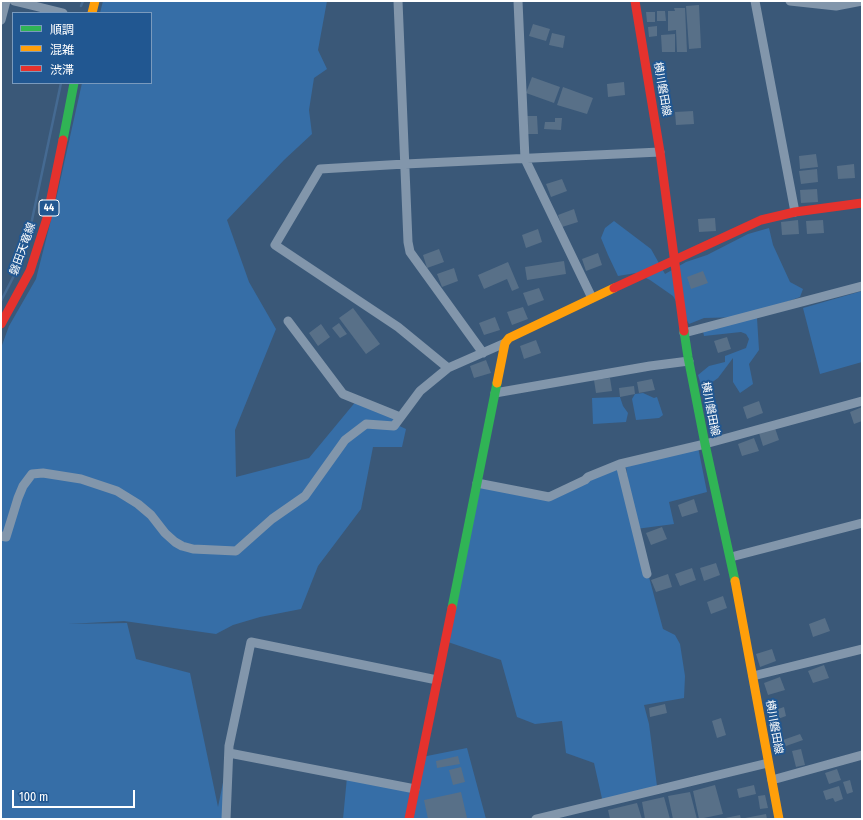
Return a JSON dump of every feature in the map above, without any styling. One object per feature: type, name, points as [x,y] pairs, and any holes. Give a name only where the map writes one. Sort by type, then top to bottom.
[{"type":"main road","points":[[92,12],[95,1]]},
{"type":"main road","name":"横川磐田線","points":[[635,1],[660,152],[688,361],[731,557],[779,819]]},
{"type":"main road","name":"磐田天竜線","points":[[1,324],[30,271],[47,218],[74,84]]},
{"type":"main road","points":[[409,819],[505,343],[509,338],[592,298],[761,220],[795,212],[862,203]]},
{"type":"street","points":[[1,20],[6,1]]},
{"type":"street","points":[[398,1],[408,242],[410,252],[482,353]]},
{"type":"street","points":[[518,1],[525,159],[592,298]]},
{"type":"street","points":[[755,1],[795,212]]},
{"type":"street","points":[[790,1],[836,6],[862,1]]},
{"type":"street","points":[[21,2],[59,12]]},
{"type":"street","points":[[448,368],[398,327],[275,245],[320,169],[660,152]]},
{"type":"street","points":[[684,333],[862,286]]},
{"type":"street","points":[[288,321],[343,394],[400,418]]},
{"type":"street","points":[[1,536],[6,537],[23,486],[32,474],[43,472],[81,479],[116,491],[138,504],[170,538],[182,546],[193,549],[236,551],[272,519],[305,496],[345,440],[366,424],[394,426],[420,391],[448,368],[505,343]]},
{"type":"street","points":[[495,393],[650,366],[688,361]]},
{"type":"street","points":[[477,483],[549,497],[586,480],[588,477],[620,464],[705,444],[862,401]]},
{"type":"street","points":[[620,464],[647,574]]},
{"type":"street","points":[[731,557],[862,523]]},
{"type":"street","points":[[226,819],[229,746],[251,642],[437,680]]},
{"type":"street","points":[[754,676],[862,649]]},
{"type":"street","points":[[229,753],[415,789]]},
{"type":"street","points":[[772,780],[862,755]]},
{"type":"street","points":[[536,819],[768,762]]},
{"type":"shaded area","points":[[103,1],[327,1],[318,50],[327,69],[314,78],[309,110],[312,134],[284,160],[227,220],[249,282],[276,329],[235,430],[236,477],[309,458],[357,400],[400,417],[395,424],[406,429],[402,447],[373,447],[361,509],[318,566],[301,609],[260,617],[233,625],[216,634],[124,621],[68,624],[127,623],[136,659],[190,673],[218,807],[229,753],[226,819],[1,819],[1,348],[9,326],[36,279],[55,204],[82,84],[152,84],[152,12],[100,12]]},
{"type":"shaded area","points":[[614,221],[651,249],[665,274],[686,262],[707,255],[748,234],[769,228],[773,245],[790,282],[803,289],[800,297],[750,315],[757,318],[759,350],[749,364],[753,384],[740,393],[733,382],[733,358],[718,378],[711,383],[701,385],[698,375],[709,366],[725,362],[725,356],[746,348],[749,339],[746,334],[741,332],[704,336],[703,331],[743,317],[704,318],[689,324],[673,296],[650,280],[636,273],[618,276],[601,238],[605,228]]},
{"type":"shaded area","points":[[862,291],[862,362],[820,374],[803,308]]},
{"type":"shaded area","points":[[643,393],[654,398],[657,397],[663,415],[659,418],[636,420],[632,399],[635,394]]},
{"type":"shaded area","points":[[620,397],[623,406],[628,413],[626,422],[593,424],[592,398]]},
{"type":"shaded area","points":[[698,447],[707,492],[669,502],[674,524],[636,529],[663,629],[675,635],[680,644],[685,676],[684,698],[644,705],[649,724],[658,794],[642,793],[603,803],[594,763],[566,753],[562,721],[535,724],[517,717],[501,660],[445,641],[481,484],[535,498],[620,464],[634,520],[626,467]]},
{"type":"shaded area","points":[[467,748],[486,819],[343,819],[347,777],[415,789],[422,757]]},
{"type":"building","points":[[699,5],[701,48],[689,49],[686,6]]},
{"type":"building","points":[[674,8],[685,8],[687,52],[677,52],[676,30],[668,31],[668,11],[675,11]]},
{"type":"building","points":[[657,11],[665,11],[666,21],[657,21]]},
{"type":"building","points":[[646,12],[655,12],[655,22],[647,22]]},
{"type":"building","points":[[533,24],[550,29],[546,41],[529,36]]},
{"type":"building","points":[[657,26],[657,36],[649,37],[648,27]]},
{"type":"building","points":[[552,33],[565,36],[563,48],[549,45]]},
{"type":"building","points":[[675,34],[675,52],[662,52],[661,35]]},
{"type":"building","points":[[532,77],[560,87],[554,103],[526,93]]},
{"type":"building","points":[[624,82],[625,95],[608,97],[607,84]]},
{"type":"building","points":[[563,87],[593,98],[587,114],[557,105]]},
{"type":"building","points":[[693,111],[694,124],[676,125],[675,112]]},
{"type":"building","points":[[527,116],[537,116],[538,134],[528,134]]},
{"type":"building","points":[[555,118],[562,118],[561,130],[544,129],[545,122],[555,122]]},
{"type":"building","points":[[816,154],[818,167],[800,169],[799,156]]},
{"type":"building","points":[[854,164],[855,178],[838,179],[837,166]]},
{"type":"building","points":[[817,169],[818,182],[801,184],[799,171]]},
{"type":"building","points":[[562,179],[567,191],[551,197],[546,184]]},
{"type":"building","points":[[817,189],[818,202],[801,203],[800,190]]},
{"type":"building","points":[[574,209],[578,222],[562,227],[558,215]]},
{"type":"building","points":[[715,218],[716,231],[699,232],[698,219]]},
{"type":"building","points":[[798,220],[799,234],[782,235],[781,222]]},
{"type":"building","points":[[823,220],[824,233],[807,234],[806,221]]},
{"type":"building","points":[[538,229],[542,242],[526,248],[522,235]]},
{"type":"building","points":[[439,249],[444,262],[427,268],[423,255]]},
{"type":"building","points":[[598,253],[602,265],[586,271],[582,259]]},
{"type":"building","points":[[564,261],[566,274],[527,280],[525,267]]},
{"type":"building","points":[[508,262],[519,288],[512,291],[507,279],[484,289],[478,275]]},
{"type":"building","points":[[454,268],[458,281],[442,287],[437,274]]},
{"type":"building","points":[[703,271],[708,283],[691,289],[687,277]]},
{"type":"building","points":[[539,288],[544,300],[528,306],[523,293]]},
{"type":"building","points":[[523,307],[528,319],[512,325],[507,312]]},
{"type":"building","points":[[353,308],[380,344],[366,354],[339,318]]},
{"type":"building","points":[[495,317],[500,330],[484,335],[479,323]]},
{"type":"building","points":[[339,323],[347,334],[340,338],[332,328]]},
{"type":"building","points":[[321,324],[330,337],[318,346],[309,333]]},
{"type":"building","points":[[727,337],[731,349],[718,353],[714,341]]},
{"type":"building","points":[[536,340],[541,353],[524,359],[520,346]]},
{"type":"building","points":[[486,360],[491,373],[474,378],[470,366]]},
{"type":"building","points":[[610,378],[612,391],[596,393],[594,380]]},
{"type":"building","points":[[652,379],[655,390],[639,393],[637,382]]},
{"type":"building","points":[[634,386],[635,394],[620,397],[619,388]]},
{"type":"building","points":[[759,401],[763,413],[747,419],[743,407]]},
{"type":"building","points":[[862,407],[862,421],[854,424],[850,412]]},
{"type":"building","points":[[775,428],[779,440],[763,446],[759,433]]},
{"type":"building","points":[[754,438],[759,451],[742,456],[738,444]]},
{"type":"building","points":[[694,499],[698,512],[682,517],[678,505]]},
{"type":"building","points":[[662,527],[667,539],[651,545],[646,533]]},
{"type":"building","points":[[716,563],[720,575],[704,581],[700,568]]},
{"type":"building","points":[[692,568],[696,580],[680,586],[675,574]]},
{"type":"building","points":[[668,574],[672,587],[656,592],[651,580]]},
{"type":"building","points":[[723,596],[727,608],[711,614],[707,602]]},
{"type":"building","points":[[825,618],[830,631],[813,637],[809,624]]},
{"type":"building","points":[[772,649],[776,661],[760,667],[756,654]]},
{"type":"building","points":[[824,665],[829,678],[813,683],[808,671]]},
{"type":"building","points":[[780,677],[785,690],[768,695],[764,683]]},
{"type":"building","points":[[665,704],[667,713],[650,717],[649,708]]},
{"type":"building","points":[[784,707],[786,716],[775,720],[772,711]]},
{"type":"building","points":[[721,718],[726,735],[717,738],[712,721]]},
{"type":"building","points":[[800,734],[803,740],[786,746],[783,740]]},
{"type":"building","points":[[783,742],[785,750],[776,753],[774,745]]},
{"type":"building","points":[[801,749],[805,765],[796,767],[792,751]]},
{"type":"building","points":[[458,756],[460,764],[437,768],[436,761]]},
{"type":"building","points":[[461,767],[465,782],[453,785],[449,770]]},
{"type":"building","points":[[837,769],[841,780],[829,784],[825,773]]},
{"type":"building","points":[[850,780],[853,792],[847,794],[843,782]]},
{"type":"building","points":[[715,785],[723,814],[699,819],[693,791]]},
{"type":"building","points":[[754,785],[756,794],[739,798],[737,789]]},
{"type":"building","points":[[839,786],[843,799],[835,802],[833,798],[826,800],[823,791]]},
{"type":"building","points":[[461,792],[467,818],[428,819],[424,800]]},
{"type":"building","points":[[690,792],[697,819],[673,819],[668,796]]},
{"type":"building","points":[[765,795],[768,808],[760,809],[758,796]]},
{"type":"building","points":[[664,797],[670,819],[645,819],[642,802]]},
{"type":"building","points":[[637,803],[642,819],[610,819],[608,810]]},
{"type":"building","points":[[766,814],[767,819],[745,819],[745,818]]},
{"type":"building","points":[[740,815],[741,819],[725,819],[725,818]]},
{"type":"waterway","points":[[81,6],[83,1]]},
{"type":"waterway","points":[[1,301],[22,260],[61,84]]},
{"type":"traffic: fast","points":[[63,140],[74,84]]},
{"type":"traffic: fast","points":[[684,331],[705,444],[735,581]]},
{"type":"traffic: fast","points":[[452,608],[497,383]]},
{"type":"traffic: slow","points":[[92,12],[95,1]]},
{"type":"traffic: slow","points":[[497,383],[505,343],[509,338],[614,288]]},
{"type":"traffic: slow","points":[[735,581],[779,819]]},
{"type":"traffic: jam","points":[[635,1],[660,152],[684,331]]},
{"type":"traffic: jam","points":[[1,324],[30,271],[47,218],[63,140]]},
{"type":"traffic: jam","points":[[614,288],[761,220],[795,212],[862,203]]},
{"type":"traffic: jam","points":[[409,819],[452,608]]}]
